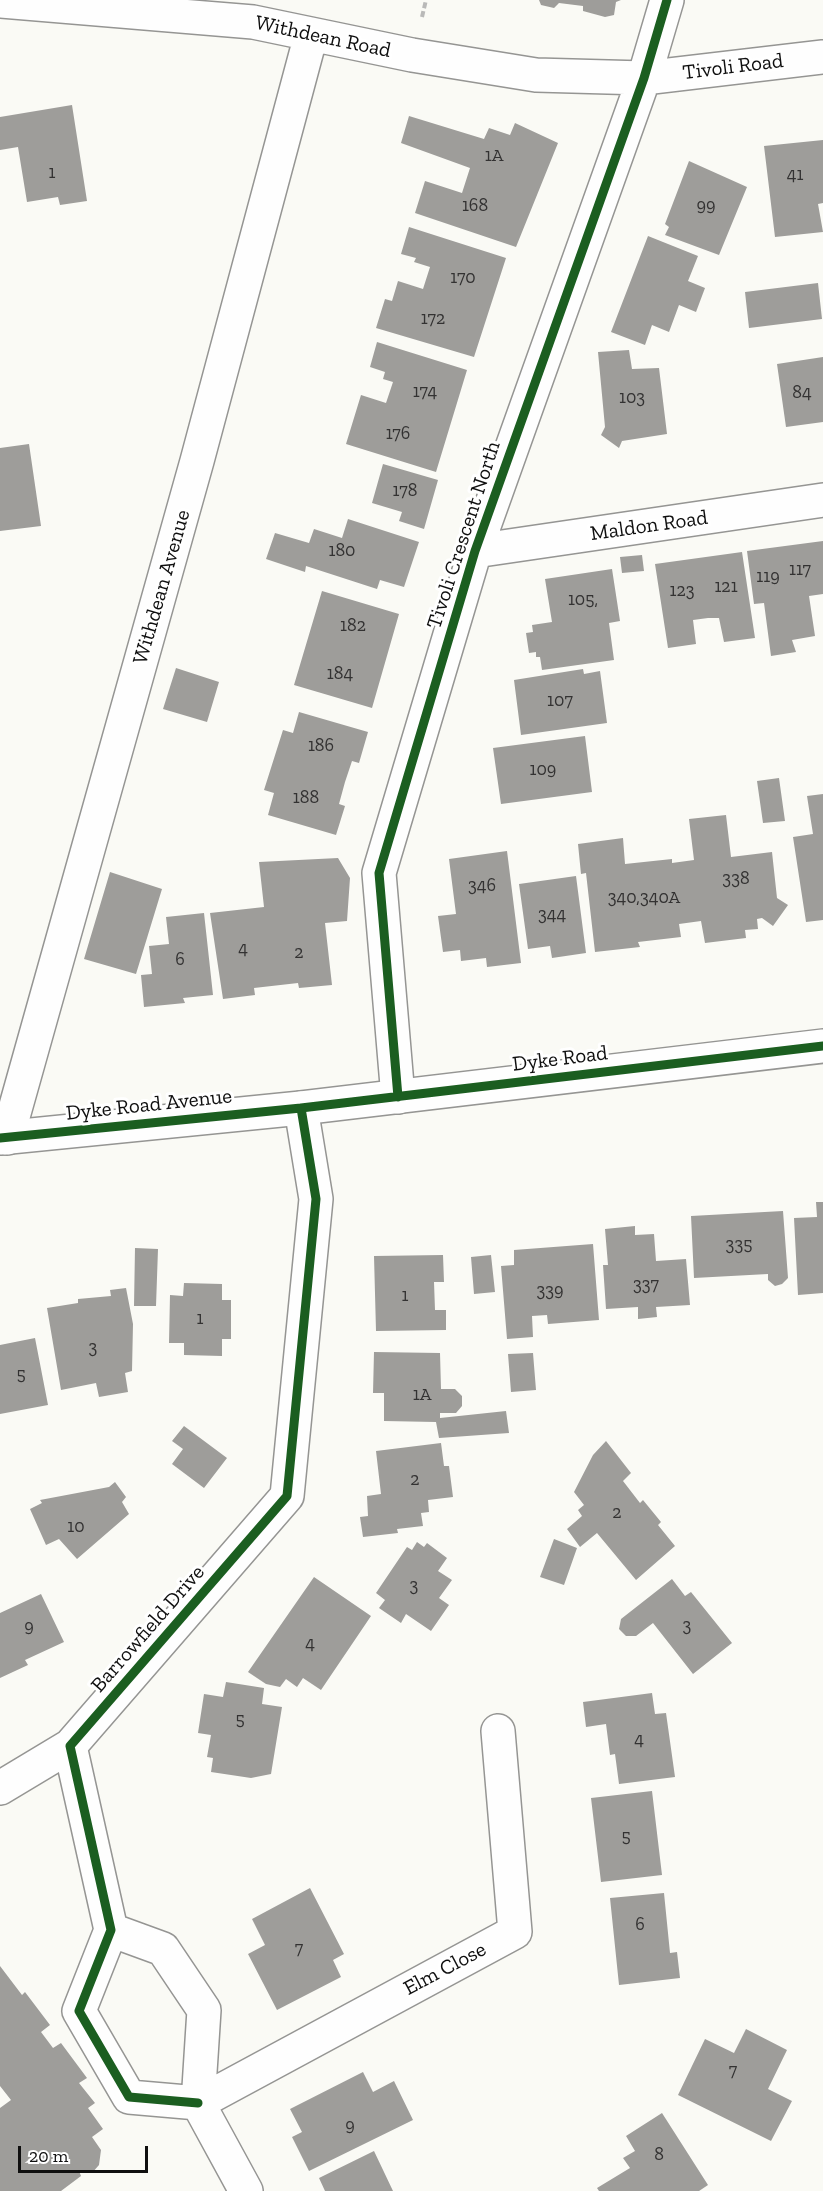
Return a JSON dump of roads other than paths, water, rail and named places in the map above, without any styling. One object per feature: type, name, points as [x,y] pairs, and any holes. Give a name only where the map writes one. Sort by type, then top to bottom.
[{"type":"street","name":"Tivoli Crescent North","points":[[398,1097],[379,873],[475,551],[644,78],[667,0]]},
{"type":"street","name":"Withdean Road","points":[[0,1],[253,22],[311,35],[536,75],[644,78]]},
{"type":"street","name":"Withdean Avenue","points":[[3,1138],[197,461],[311,35]]},
{"type":"street","name":"Tivoli Road","points":[[644,78],[823,57]]},
{"type":"street","name":"Maldon Road","points":[[475,551],[823,500]]},
{"type":"street","name":"Dyke Road","points":[[301,1108],[823,1046]]},
{"type":"street","name":"Dyke Road Avenue","points":[[3,1138],[301,1108]]},
{"type":"street","name":"Barrowfield Drive","points":[[0,1788],[70,1746],[287,1496],[316,1199],[301,1108]]},
{"type":"street","name":"Elm Close","points":[[198,2103],[515,1932],[498,1731]]},
{"type":"street","points":[[70,1746],[111,1930],[79,2011],[129,2097],[198,2103]]},
{"type":"street","points":[[111,1930],[163,1949],[204,2010],[198,2103],[246,2191]]}]
